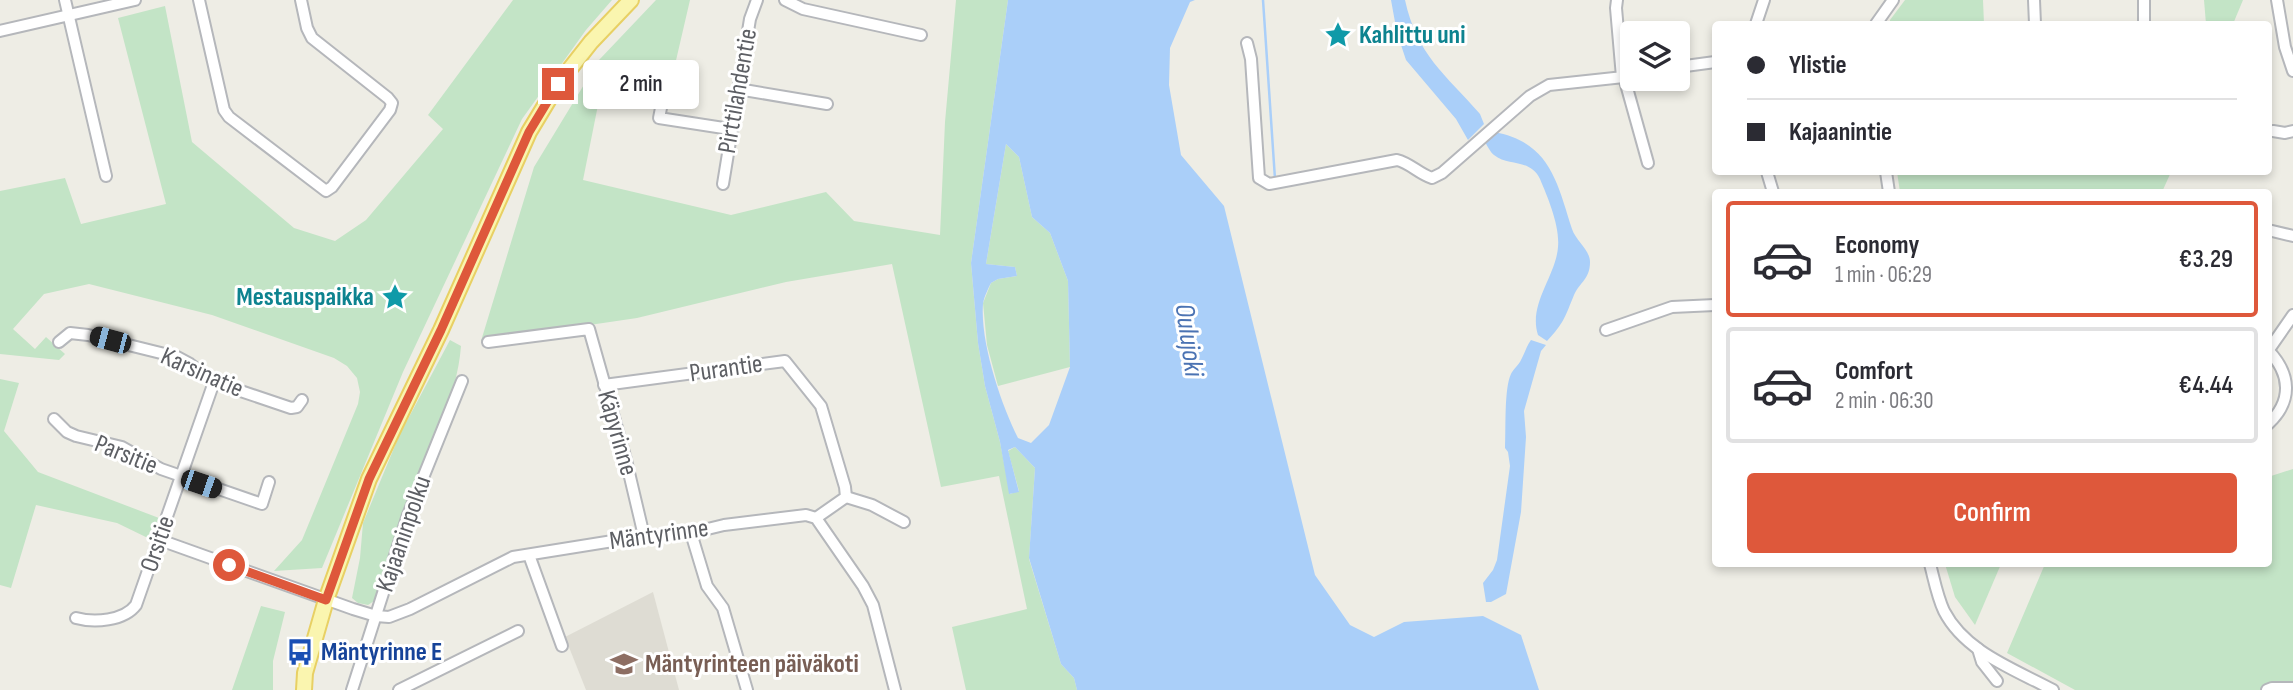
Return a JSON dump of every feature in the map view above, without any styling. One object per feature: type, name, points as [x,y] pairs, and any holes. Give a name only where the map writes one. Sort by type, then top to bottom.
[{"type":"main road","points":[[304,690],[305,673],[326,600],[369,479],[441,330],[529,132],[558,84],[591,42],[631,0]]},
{"type":"street","points":[[65,0],[106,176]]},
{"type":"street","points":[[0,31],[135,0]]},
{"type":"street","points":[[199,0],[224,110],[229,117],[326,191],[332,187],[390,110],[392,103],[312,38],[301,0]]},
{"type":"street","name":"Pirttilahdentie","points":[[723,184],[750,19],[757,0]]},
{"type":"street","points":[[785,0],[803,9],[921,35]]},
{"type":"street","points":[[1617,0],[1620,36]]},
{"type":"street","points":[[1757,21],[1764,0]]},
{"type":"street","points":[[1878,21],[1893,0]]},
{"type":"street","points":[[2034,0],[2035,21]]},
{"type":"street","points":[[2144,0],[2144,21]]},
{"type":"street","points":[[2277,0],[2285,47],[2293,71]]},
{"type":"street","points":[[1247,43],[1251,59],[1259,178],[1269,184],[1397,160],[1432,178],[1442,173],[1530,96],[1549,85],[1620,78]]},
{"type":"street","points":[[1690,65],[1712,62]]},
{"type":"street","points":[[738,89],[827,104]]},
{"type":"street","points":[[1630,91],[1648,163]]},
{"type":"street","points":[[662,103],[659,118],[730,129]]},
{"type":"street","points":[[2273,131],[2293,131]]},
{"type":"street","points":[[2272,231],[2293,236]]},
{"type":"street","points":[[1606,330],[1672,307],[1712,305]]},
{"type":"street","points":[[2272,344],[2293,315]]},
{"type":"street","name":"Käpyrinne","points":[[488,342],[589,329],[626,460],[644,536]]},
{"type":"street","name":"Karsinatie","points":[[59,342],[71,333],[77,333],[184,360],[214,382],[291,408],[297,407],[302,400]]},
{"type":"street","points":[[2272,356],[2287,379],[2286,396],[2272,420]]},
{"type":"street","name":"Purantie","points":[[604,385],[785,361],[821,406],[842,474],[846,498]]},
{"type":"street","name":"Kajaaninpolku","points":[[352,690],[408,515],[462,381]]},
{"type":"street","name":"Orsitie","points":[[76,618],[89,622],[128,614],[138,600],[214,382]]},
{"type":"street","name":"Parsitie","points":[[54,419],[67,432],[122,447],[162,470],[262,504],[269,482]]},
{"type":"street","points":[[895,690],[873,605],[816,518],[846,498],[872,505],[904,522]]},
{"type":"street","name":"Mäntyrinne","points":[[160,540],[326,600],[376,616],[389,617],[513,557],[644,536],[691,533],[724,525],[806,515],[816,518]]},
{"type":"street","points":[[691,533],[707,586],[723,608],[747,690]]},
{"type":"street","points":[[529,555],[562,646]]},
{"type":"street","points":[[1931,567],[1943,609],[1953,626],[1978,649],[2053,690]]},
{"type":"street","points":[[399,690],[518,631]]},
{"type":"street","points":[[1978,649],[1982,662],[1997,681]]},
{"type":"street","points":[[2267,690],[2293,688]]},
{"type":"shaded area","name":"Mäntyrinteen päiväkoti","points":[[653,592],[679,690],[586,690],[565,637]]},
{"type":"green space","points":[[513,0],[612,0],[586,30],[522,119],[403,372],[322,568],[274,571],[302,540],[358,404],[360,392],[357,378],[347,366],[334,358],[212,315],[89,284],[44,294],[13,329],[35,349],[46,337],[65,354],[59,360],[0,354],[0,191],[65,178],[81,224],[166,204],[118,18],[165,6],[192,142],[294,228],[335,241],[366,220],[443,129],[428,115]]},
{"type":"green space","points":[[656,0],[690,0],[674,69],[637,61],[598,105],[583,180],[731,215],[826,192],[854,221],[940,235],[945,122],[956,0],[1008,0],[971,263],[978,343],[1010,494],[1019,491],[1008,451],[1015,447],[1035,468],[1029,559],[1061,664],[1074,678],[1077,690],[966,690],[952,627],[1027,609],[999,476],[941,487],[892,264],[786,282],[637,318],[481,341],[534,167],[599,60]]},
{"type":"green space","points":[[1905,0],[1983,0],[1984,21],[1890,20]]},
{"type":"green space","points":[[2204,0],[2243,0],[2234,21],[2206,21]]},
{"type":"green space","points":[[1006,144],[1019,157],[1032,217],[1050,233],[1068,281],[1070,367],[998,386],[987,345],[983,303],[991,283],[1017,276],[1015,267],[986,264]]},
{"type":"green space","points":[[1897,175],[2170,175],[2163,189],[1900,189]]},
{"type":"green space","points":[[450,340],[461,346],[448,403],[410,493],[374,601],[368,605],[358,603],[352,598],[360,558],[363,523],[399,436]]},
{"type":"green space","points":[[0,379],[19,383],[4,431],[38,472],[159,518],[152,540],[117,523],[36,505],[11,588],[0,585]]},
{"type":"green space","points":[[2293,469],[2293,690],[2075,690],[2007,653],[2044,567],[2272,567],[2272,476]]},
{"type":"green space","points":[[1946,567],[2000,567],[1975,625],[1955,597]]},
{"type":"green space","points":[[261,606],[285,612],[273,661],[273,690],[232,690]]},
{"type":"water","name":"Oulujoki","points":[[1008,0],[1195,0],[1190,2],[1170,48],[1169,85],[1181,155],[1224,206],[1315,575],[1350,625],[1374,637],[1404,622],[1483,616],[1521,635],[1539,690],[1077,690],[1074,678],[1061,664],[1029,558],[1035,468],[1015,447],[1008,450],[1019,492],[1009,494],[1000,442],[985,386],[971,263]],"holes":[[[1006,144],[1019,157],[1032,217],[1050,233],[1068,281],[1070,367],[1049,425],[1031,443],[1018,438],[1005,408],[988,354],[983,319],[984,301],[991,283],[1017,276],[1015,267],[986,264]]]},
{"type":"water","points":[[1391,0],[1405,0],[1410,19],[1425,50],[1480,114],[1484,124],[1468,140],[1456,119],[1406,60],[1397,33]]},
{"type":"water","points":[[1494,132],[1513,137],[1539,155],[1555,180],[1572,229],[1589,258],[1587,276],[1574,295],[1561,324],[1547,341],[1538,335],[1536,324],[1539,301],[1556,258],[1558,239],[1555,221],[1536,172],[1525,165],[1500,159],[1490,150],[1485,142]]},
{"type":"water","points":[[1531,340],[1546,345],[1541,351],[1524,411],[1526,437],[1521,512],[1506,594],[1486,602],[1483,583],[1497,560],[1510,466],[1505,448],[1507,389],[1511,374]]},
{"type":"waterway","points":[[1263,0],[1275,179]]},
{"type":"place","name":"Kahlittu uni","points":[[1338,35]]},
{"type":"place","name":"Mestauspaikka","points":[[395,297]]},
{"type":"place","name":"Mäntyrinne E","points":[[300,652]]},
{"type":"place","name":"Mäntyrinteen päiväkoti","points":[[624,664]]},
{"type":"route","points":[[229,565],[326,600],[369,479],[441,330],[529,132],[558,84]]}]
